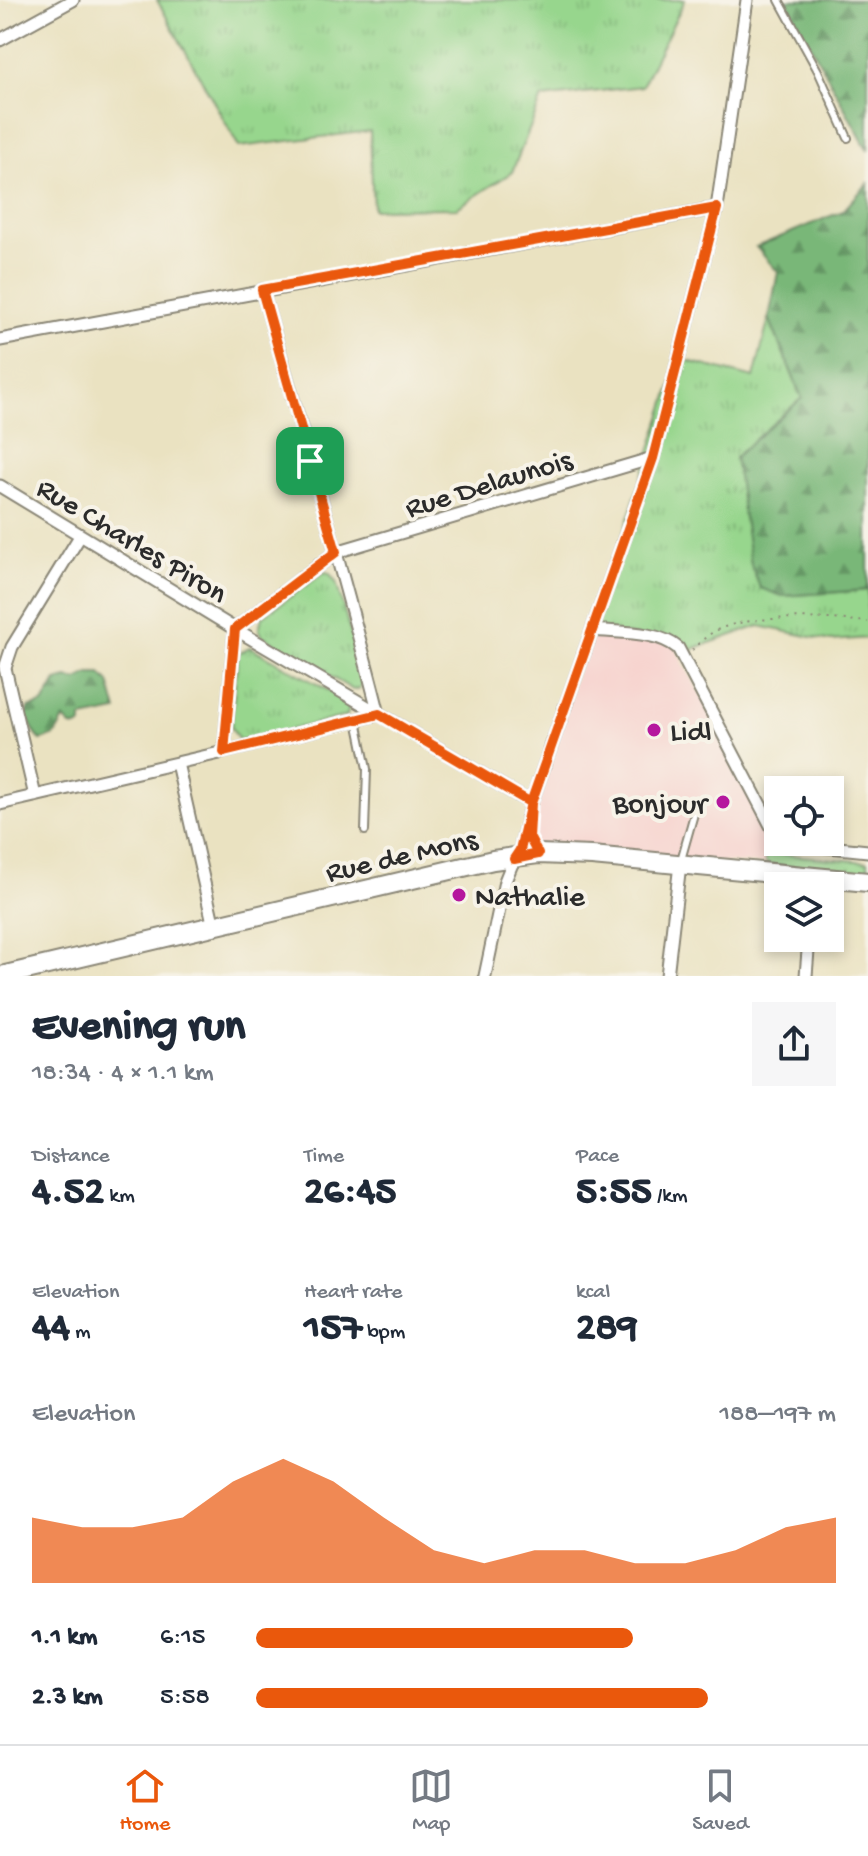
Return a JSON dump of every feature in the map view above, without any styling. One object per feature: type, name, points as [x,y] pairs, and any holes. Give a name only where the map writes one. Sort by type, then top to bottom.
[{"type":"main road","name":"Rue de Mons","points":[[1,976],[493,860],[538,854],[680,864],[764,875]]},
{"type":"main road","name":"Rue de Mons","points":[[844,882],[868,882]]},
{"type":"street","points":[[0,40],[73,0]]},
{"type":"street","points":[[485,976],[505,881],[520,850],[531,803],[653,458],[717,208],[747,0]]},
{"type":"street","points":[[0,340],[717,208]]},
{"type":"street","points":[[0,804],[379,714],[262,290]]},
{"type":"street","name":"Rue Delaunois","points":[[336,552],[653,458]]},
{"type":"street","name":"Rue Charles Piron","points":[[0,486],[531,803]]},
{"type":"street","points":[[35,796],[5,668],[12,647],[80,536]]},
{"type":"street","points":[[224,752],[235,629],[336,552]]},
{"type":"street","points":[[592,630],[671,641],[685,657],[764,812]]},
{"type":"street","points":[[177,763],[214,927]]},
{"type":"street","points":[[531,803],[529,837],[538,854]]},
{"type":"street","points":[[844,848],[868,851]]},
{"type":"street","points":[[667,976],[680,864]]},
{"type":"street","points":[[806,976],[808,952]]},
{"type":"lane","points":[[779,0],[818,71],[848,138]]},
{"type":"lane","points":[[357,720],[367,769],[365,831]]},
{"type":"lane","points":[[680,864],[694,814]]},
{"type":"path","points":[[685,657],[712,634],[743,622],[868,622]]},
{"type":"shaded area","points":[[592,630],[671,641],[764,811],[764,856],[768,864],[538,854],[529,837],[531,803]]},
{"type":"green space","points":[[157,0],[685,0],[642,86],[542,98],[512,172],[457,208],[373,209],[370,131],[239,147]]},
{"type":"green space","points":[[786,0],[868,0],[868,151]]},
{"type":"green space","points":[[868,183],[868,590],[782,596],[760,588],[751,565],[735,457],[802,398],[769,318],[778,272],[756,247],[843,211]]},
{"type":"green space","points":[[769,318],[802,398],[735,458],[782,596],[868,590],[868,638],[831,641],[759,626],[695,648],[685,657],[671,641],[592,630],[680,359],[754,378]]},
{"type":"green space","points":[[325,572],[336,582],[364,679],[359,689],[353,690],[262,635],[259,629],[262,617]]},
{"type":"green space","points":[[250,647],[344,699],[349,707],[347,716],[245,741],[238,739],[231,727],[238,653]]},
{"type":"green space","points":[[89,674],[101,674],[109,682],[117,711],[82,718],[82,724],[77,727],[64,719],[55,735],[41,740],[25,718],[28,708],[43,704],[56,681],[68,678],[77,680]]},
{"type":"green space","points":[[766,856],[800,856],[868,862],[868,873],[768,865]]},
{"type":"place","name":"Lidl","points":[[654,730]]},
{"type":"place","name":"Bonjour","points":[[723,802]]},
{"type":"place","name":"Nathalie","points":[[459,895]]},
{"type":"route","points":[[310,461],[262,290],[717,208],[653,458],[531,803],[520,850],[514,859],[538,854],[529,837],[531,803],[379,714],[224,752],[235,629],[336,552],[310,461]]}]
